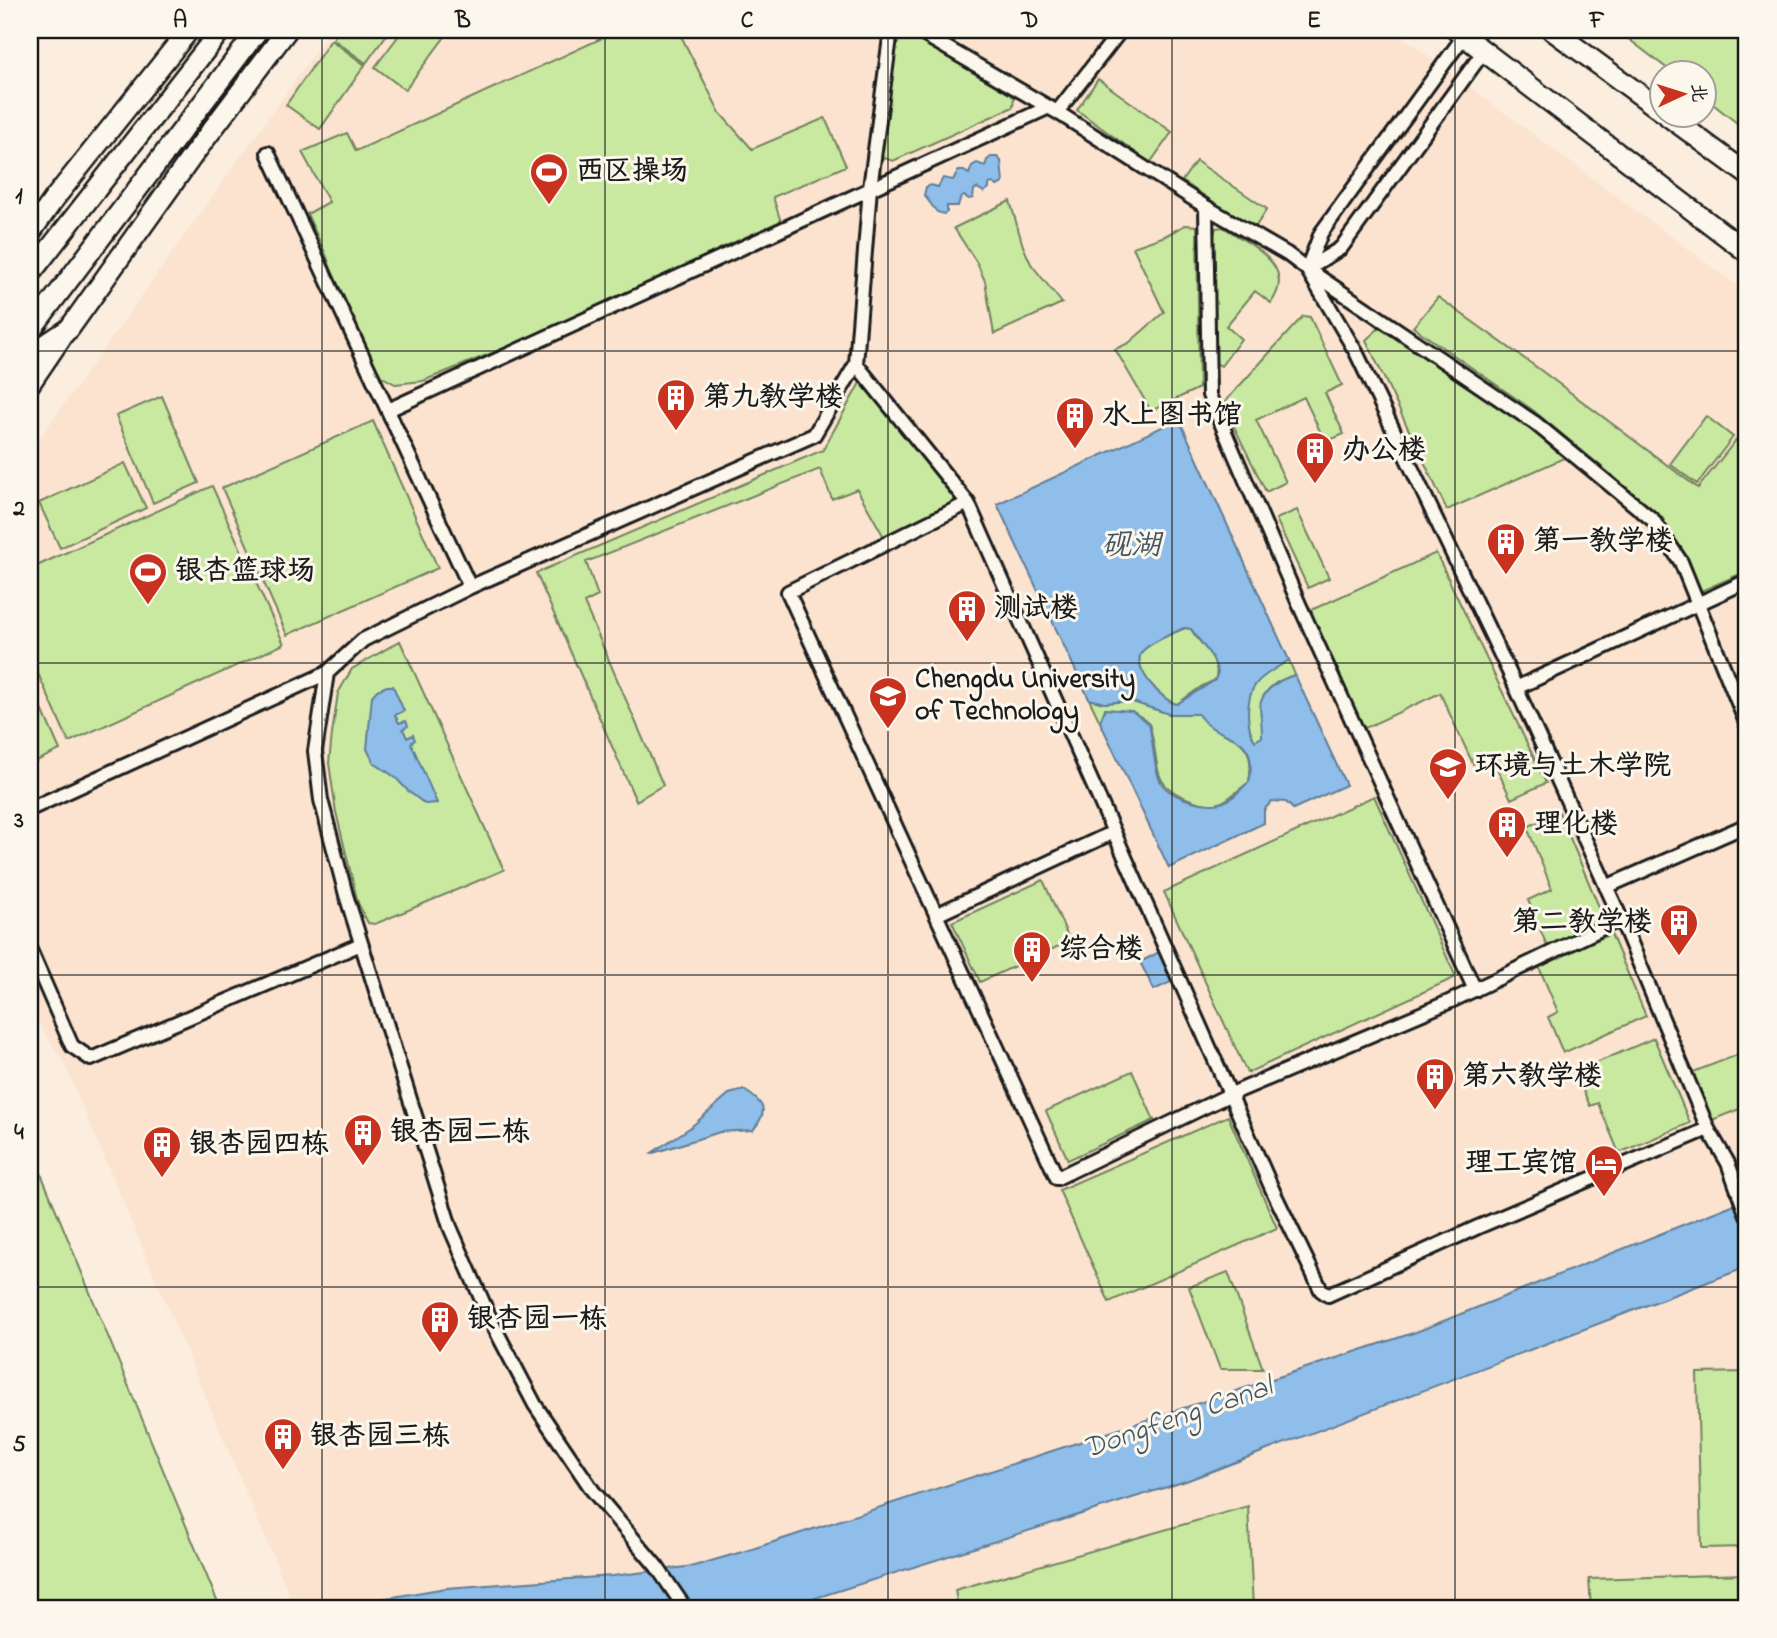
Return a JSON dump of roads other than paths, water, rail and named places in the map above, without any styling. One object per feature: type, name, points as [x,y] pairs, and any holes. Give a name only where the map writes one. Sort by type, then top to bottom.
[{"type":"main road","points":[[30,233],[189,30]]},
{"type":"main road","points":[[30,274],[221,30]]},
{"type":"main road","points":[[30,331],[258,30]]},
{"type":"main road","points":[[30,355],[69,328],[287,30]]},
{"type":"main road","points":[[1552,30],[1648,101]]},
{"type":"main road","points":[[1462,32],[1747,252]]},
{"type":"main road","points":[[1687,130],[1747,174]]},
{"type":"street","points":[[30,809],[327,673],[363,640],[470,587],[814,435],[856,364],[870,188],[891,30]]},
{"type":"street","points":[[916,30],[1053,109],[1287,254],[1535,423],[1653,520],[1681,562],[1747,725]]},
{"type":"street","points":[[388,411],[870,188],[1053,109],[1121,30]]},
{"type":"street","points":[[1307,269],[1321,233],[1462,32]]},
{"type":"street","points":[[1307,269],[1341,248],[1484,51]]},
{"type":"street","points":[[268,153],[470,587]]},
{"type":"street","points":[[1206,206],[1209,395],[1299,604],[1475,990]]},
{"type":"street","points":[[1307,269],[1356,352],[1516,688],[1621,919],[1708,1129],[1728,1163],[1747,1216]]},
{"type":"street","points":[[30,386],[69,328]]},
{"type":"street","points":[[856,364],[968,503],[1294,1237],[1321,1290],[1328,1295],[1478,1227],[1708,1129]]},
{"type":"street","points":[[968,503],[789,592],[1057,1178],[1231,1094],[1475,990],[1621,919]]},
{"type":"street","points":[[1516,688],[1747,581]]},
{"type":"street","points":[[327,673],[315,751],[321,800],[345,895],[450,1227],[492,1323],[542,1416],[593,1491],[657,1567],[685,1608]]},
{"type":"street","points":[[1606,887],[1747,825]]},
{"type":"street","points":[[936,915],[1114,832]]},
{"type":"street","points":[[30,950],[72,1046],[91,1059],[361,944]]},
{"type":"water","points":[[991,157],[997,157],[1001,161],[1003,183],[997,186],[989,184],[989,188],[984,192],[977,188],[973,198],[964,196],[958,206],[947,206],[947,212],[944,214],[937,212],[924,195],[926,187],[938,187],[943,178],[953,180],[958,171],[969,174],[972,166],[977,163],[985,166]]},
{"type":"water","name":"砚湖","points":[[1179,419],[1289,660],[1254,686],[1248,714],[1252,735],[1255,741],[1262,737],[1260,708],[1263,696],[1283,679],[1295,675],[1346,785],[1293,809],[1286,802],[1272,801],[1264,810],[1264,823],[1169,868],[1100,722],[1105,709],[1132,711],[1149,724],[1159,779],[1167,789],[1183,798],[1212,804],[1221,803],[1234,796],[1249,782],[1251,765],[1248,753],[1243,744],[1206,724],[1198,714],[1169,714],[1130,701],[1104,703],[1089,699],[997,504]],"holes":[[[1184,628],[1191,629],[1212,657],[1218,672],[1215,680],[1177,704],[1164,697],[1150,683],[1139,659],[1141,653],[1154,642]]]},
{"type":"water","points":[[393,686],[404,711],[395,715],[399,723],[406,721],[408,726],[403,729],[407,738],[413,735],[415,740],[411,743],[437,803],[425,804],[408,791],[395,777],[374,763],[367,749],[372,696],[377,690]]},
{"type":"water","points":[[1161,951],[1175,980],[1154,990],[1140,962]]},
{"type":"water","points":[[744,1090],[757,1099],[763,1112],[753,1130],[720,1132],[650,1154],[691,1127],[729,1094]]},
{"type":"water","name":"Dongfeng Canal","points":[[1747,1199],[1747,1267],[1186,1481],[784,1608],[349,1608],[381,1599],[446,1588],[612,1576],[694,1566],[1416,1332]]},
{"type":"place","name":"西区操场","points":[[549,206]]},
{"type":"place","name":"第九教学楼","points":[[676,432]]},
{"type":"place","name":"水上图书馆","points":[[1075,450]]},
{"type":"place","name":"办公楼","points":[[1315,485]]},
{"type":"place","name":"第一教学楼","points":[[1506,576]]},
{"type":"place","name":"银杏篮球场","points":[[148,606]]},
{"type":"place","name":"测试楼","points":[[967,643]]},
{"type":"place","name":"Chengdu University of Technology","points":[[888,730]]},
{"type":"place","name":"环境与土木学院","points":[[1448,801]]},
{"type":"place","name":"理化楼","points":[[1507,859]]},
{"type":"place","name":"第二教学楼","points":[[1679,957]]},
{"type":"place","name":"综合楼","points":[[1032,984]]},
{"type":"place","name":"第六教学楼","points":[[1435,1111]]},
{"type":"place","name":"银杏园二栋","points":[[363,1167]]},
{"type":"place","name":"银杏园四栋","points":[[162,1179]]},
{"type":"place","name":"理工宾馆","points":[[1604,1198]]},
{"type":"place","name":"银杏园一栋","points":[[440,1354]]},
{"type":"place","name":"银杏园三栋","points":[[283,1471]]}]
